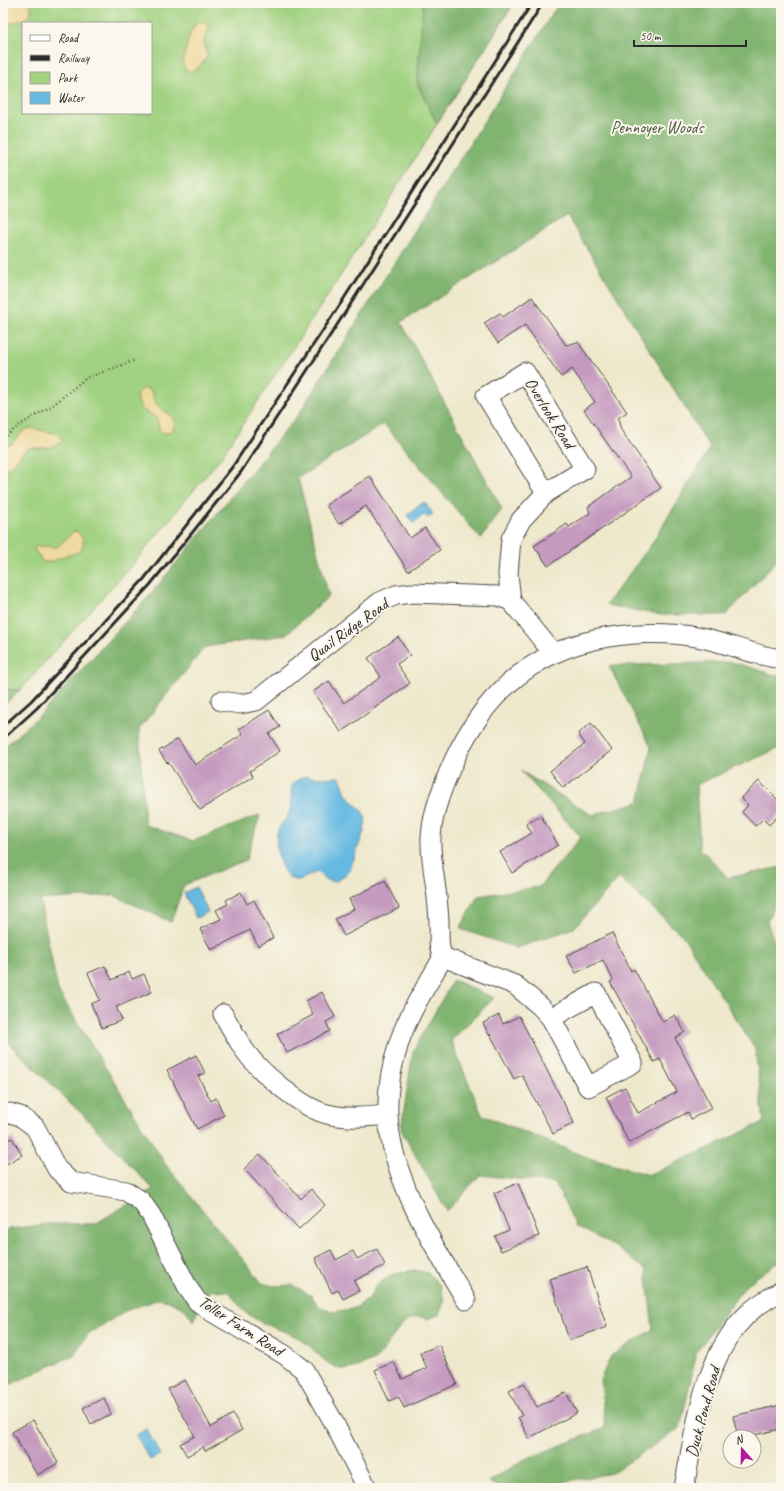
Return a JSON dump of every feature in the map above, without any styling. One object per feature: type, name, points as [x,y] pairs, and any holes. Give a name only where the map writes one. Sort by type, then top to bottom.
[{"type":"street","name":"Overlook Road","points":[[511,601],[508,574],[511,539],[521,520],[546,493],[585,469],[525,372],[486,396],[546,493]]},
{"type":"street","name":"Quail Ridge Road","points":[[221,701],[240,704],[256,701],[380,602],[396,595],[412,593],[498,596],[511,601]]},
{"type":"street","points":[[511,601],[553,653]]},
{"type":"street","points":[[551,1018],[596,993],[633,1063],[588,1087],[551,1018],[515,985],[443,957],[439,949],[439,926],[431,837],[437,804],[454,757],[475,720],[495,695],[530,667],[553,653],[593,640],[662,634],[696,637],[781,659]]},
{"type":"street","points":[[443,957],[412,1014],[398,1045],[390,1074],[388,1115],[395,1156],[414,1208],[430,1240],[466,1300]]},
{"type":"street","points":[[223,1014],[245,1051],[269,1078],[297,1099],[325,1114],[353,1118],[388,1115]]},
{"type":"street","name":"Toller Farm Road","points":[[3,1115],[10,1113],[20,1116],[35,1127],[57,1169],[71,1182],[126,1191],[141,1201],[151,1215],[188,1288],[197,1301],[212,1312],[285,1355],[304,1370],[332,1419],[367,1488]]},
{"type":"street","name":"Duck Pond Road","points":[[684,1488],[705,1389],[715,1363],[736,1326],[751,1311],[781,1291]]},
{"type":"path","points":[[3,438],[20,425],[53,405],[86,378],[136,360]]},
{"type":"green space","points":[[3,3],[514,3],[330,292],[221,457],[138,558],[20,690],[3,706]]},
{"type":"green space","points":[[423,3],[514,3],[437,124],[417,84]]},
{"type":"green space","name":"Pennoyer Woods","points":[[559,3],[781,3],[781,556],[726,615],[662,615],[606,605],[651,545],[710,448],[567,216],[401,322],[502,509],[481,539],[384,424],[298,478],[329,596],[285,635],[205,647],[139,729],[145,825],[193,841],[260,815],[246,860],[184,885],[171,922],[113,895],[40,900],[58,991],[166,1165],[262,1283],[274,1286],[293,1285],[312,1296],[318,1306],[334,1312],[355,1308],[369,1299],[376,1285],[391,1275],[414,1270],[428,1273],[440,1285],[444,1302],[439,1315],[428,1319],[419,1317],[412,1318],[405,1323],[375,1360],[349,1369],[342,1369],[336,1368],[325,1361],[299,1338],[254,1318],[242,1309],[229,1292],[213,1290],[201,1296],[194,1322],[185,1309],[169,1301],[159,1299],[125,1311],[87,1335],[74,1355],[3,1388],[3,1232],[9,1229],[49,1224],[95,1224],[153,1189],[82,1114],[3,1038],[3,748],[40,715],[149,596],[298,415]]},
{"type":"green space","points":[[732,662],[781,677],[781,747],[696,785],[700,848],[728,878],[781,867],[781,892],[777,896],[767,922],[781,959],[781,1260],[746,1285],[697,1351],[680,1428],[612,1473],[530,1488],[502,1488],[489,1482],[523,1460],[605,1428],[601,1378],[611,1356],[653,1329],[646,1270],[616,1247],[576,1226],[555,1183],[480,1175],[447,1211],[401,1130],[413,1051],[453,980],[494,998],[451,1041],[482,1115],[592,1159],[650,1175],[764,1122],[755,1049],[683,936],[619,878],[574,928],[517,948],[460,929],[478,896],[539,887],[581,837],[521,771],[592,815],[639,802],[651,747],[609,666]]},
{"type":"green space","points":[[3,689],[20,690],[3,706]]},
{"type":"sand","points":[[8,3],[31,3],[31,13],[25,19],[3,26],[3,5]]},
{"type":"sand","points":[[203,21],[209,28],[204,41],[207,56],[199,67],[187,71],[183,64],[183,59],[191,31],[197,23]]},
{"type":"sand","points":[[144,388],[151,391],[155,401],[161,409],[173,417],[173,430],[166,433],[160,432],[157,418],[141,409],[136,395]]},
{"type":"sand","points":[[31,428],[58,434],[63,441],[55,446],[26,449],[10,468],[5,468],[3,465],[3,446],[12,444],[24,430]]},
{"type":"sand","points":[[74,531],[78,532],[83,539],[83,547],[79,552],[50,562],[43,562],[34,549],[36,546],[57,547]]},
{"type":"water","points":[[424,502],[433,514],[428,518],[425,514],[413,523],[407,515]]},
{"type":"water","points":[[305,776],[320,778],[340,777],[346,794],[362,811],[366,819],[364,831],[349,872],[335,882],[326,880],[318,872],[298,880],[292,879],[287,875],[280,862],[277,846],[277,834],[290,810],[293,783]]},
{"type":"water","points":[[196,887],[208,912],[196,918],[184,893]]},
{"type":"water","points":[[146,1429],[161,1454],[150,1460],[136,1435]]},
{"type":"building","points":[[532,297],[566,345],[578,342],[627,412],[618,418],[621,430],[661,488],[548,566],[534,546],[567,524],[569,527],[590,513],[588,507],[631,477],[584,410],[595,402],[572,369],[561,377],[525,325],[498,343],[484,323],[500,313],[503,317]]},
{"type":"building","points":[[370,476],[410,538],[425,528],[440,550],[408,571],[366,506],[339,524],[326,505]]},
{"type":"building","points":[[398,637],[410,655],[397,664],[410,683],[341,732],[313,692],[329,681],[344,703],[381,677],[368,658]]},
{"type":"building","points":[[269,710],[280,727],[269,734],[280,751],[250,771],[253,776],[200,810],[159,751],[178,739],[195,765],[243,734],[239,729]]},
{"type":"building","points":[[591,723],[612,750],[563,788],[550,771],[585,744],[578,734]]},
{"type":"building","points":[[759,781],[781,803],[781,813],[769,825],[763,819],[755,826],[742,812],[748,805],[741,798]]},
{"type":"building","points":[[541,816],[558,845],[512,873],[500,852],[532,833],[526,824]]},
{"type":"building","points":[[385,881],[399,908],[344,936],[335,919],[354,909],[349,899]]},
{"type":"building","points":[[241,892],[247,904],[254,900],[273,938],[258,946],[250,930],[211,950],[200,929],[221,919],[216,910],[228,904],[226,900]]},
{"type":"building","points":[[612,933],[631,971],[634,969],[663,1022],[675,1015],[685,1032],[675,1038],[712,1108],[691,1119],[688,1112],[629,1143],[606,1097],[625,1087],[638,1113],[677,1092],[660,1059],[654,1062],[610,982],[613,980],[603,960],[576,973],[566,956]]},
{"type":"building","points":[[105,966],[112,980],[129,972],[132,979],[144,974],[152,992],[116,1007],[122,1020],[102,1028],[91,1004],[100,1000],[88,973]]},
{"type":"building","points":[[322,992],[335,1017],[326,1022],[330,1031],[287,1053],[277,1034],[313,1015],[306,1001]]},
{"type":"building","points":[[499,1015],[503,1024],[519,1016],[574,1123],[553,1134],[522,1075],[514,1079],[483,1023]]},
{"type":"building","points":[[196,1055],[205,1073],[198,1076],[211,1101],[216,1098],[224,1115],[197,1129],[167,1070]]},
{"type":"building","points":[[12,1138],[22,1155],[3,1166],[3,1142]]},
{"type":"building","points":[[260,1154],[301,1199],[311,1189],[325,1205],[299,1229],[244,1169]]},
{"type":"building","points":[[518,1183],[539,1236],[501,1251],[495,1236],[509,1230],[494,1193]]},
{"type":"building","points":[[377,1249],[385,1265],[354,1281],[359,1291],[343,1299],[338,1290],[332,1293],[315,1258],[331,1250],[336,1260],[353,1251],[357,1259]]},
{"type":"building","points":[[587,1267],[607,1327],[569,1340],[550,1279]]},
{"type":"building","points":[[439,1345],[457,1384],[404,1408],[399,1397],[389,1401],[375,1370],[394,1362],[402,1379],[427,1368],[420,1353]]},
{"type":"building","points":[[185,1380],[211,1427],[233,1414],[242,1430],[205,1451],[203,1447],[187,1456],[180,1444],[195,1436],[168,1389]]},
{"type":"building","points":[[524,1383],[537,1407],[566,1392],[577,1413],[529,1438],[518,1417],[522,1416],[509,1391]]},
{"type":"building","points":[[104,1398],[111,1414],[91,1424],[83,1408]]},
{"type":"building","points":[[781,1405],[781,1420],[778,1421],[780,1429],[762,1433],[762,1429],[736,1429],[733,1416]]},
{"type":"building","points":[[33,1420],[58,1463],[37,1475],[12,1432]]},
{"type":"railway","points":[[3,726],[31,701],[144,579],[233,466],[343,300],[532,3]]},
{"type":"railway","points":[[3,739],[37,708],[150,585],[241,472],[350,305],[543,3]]}]
